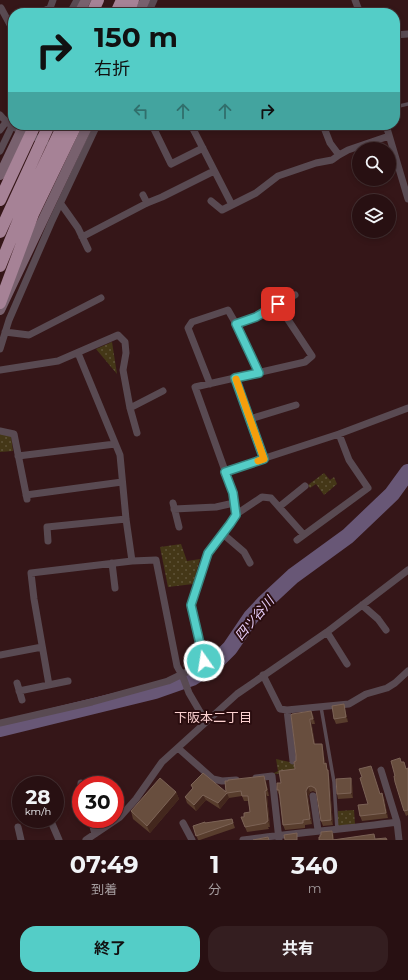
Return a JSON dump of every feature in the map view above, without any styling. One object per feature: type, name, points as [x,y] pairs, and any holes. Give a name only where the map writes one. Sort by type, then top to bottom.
[{"type":"highway","points":[[0,199],[33,130]]},
{"type":"highway","points":[[0,232],[47,130]]},
{"type":"highway","points":[[0,266],[24,207],[61,130]]},
{"type":"highway","points":[[0,303],[74,130]]},
{"type":"street","points":[[1,8],[8,21]]},
{"type":"street","points":[[0,115],[8,122]]},
{"type":"street","points":[[0,151],[8,129]]},
{"type":"street","points":[[22,130],[82,159]]},
{"type":"street","points":[[0,175],[22,130]]},
{"type":"street","points":[[0,310],[38,216],[85,130]]},
{"type":"street","points":[[0,349],[21,292],[51,223],[96,130]]},
{"type":"street","points":[[154,130],[171,164],[203,148]]},
{"type":"street","points":[[194,130],[232,205]]},
{"type":"street","points":[[325,130],[330,143],[339,155]]},
{"type":"street","points":[[387,130],[408,199]]},
{"type":"street","points":[[211,201],[222,210],[256,193],[278,176],[316,163],[332,160],[348,150],[389,136]]},
{"type":"street","points":[[82,237],[147,203],[214,171]]},
{"type":"street","points":[[143,195],[147,203]]},
{"type":"street","points":[[61,204],[78,228],[88,249]]},
{"type":"street","points":[[236,324],[256,317],[295,296]]},
{"type":"street","points":[[5,332],[29,335],[101,298]]},
{"type":"street","points":[[236,515],[233,493],[195,387],[305,362],[312,356],[278,304]]},
{"type":"street","points":[[210,384],[188,328],[192,322],[228,310],[259,373]]},
{"type":"street","points":[[0,370],[58,361],[118,335],[125,342],[126,353],[123,370],[130,408],[137,433]]},
{"type":"street","points":[[78,353],[120,455],[126,519],[132,561]]},
{"type":"street","points":[[235,378],[264,459]]},
{"type":"street","points":[[130,408],[162,392]]},
{"type":"street","points":[[250,419],[296,405]]},
{"type":"street","points":[[225,472],[339,434],[408,408]]},
{"type":"street","points":[[0,431],[14,434],[27,497],[122,482]]},
{"type":"street","points":[[297,540],[368,488],[349,460],[339,434]]},
{"type":"street","points":[[18,456],[115,444]]},
{"type":"street","points":[[279,507],[305,486]]},
{"type":"street","points":[[0,723],[92,702],[184,678],[203,664],[204,661],[191,605],[208,553],[236,515],[262,497],[270,498],[304,535]]},
{"type":"street","points":[[179,527],[174,506],[216,507],[234,503]]},
{"type":"street","points":[[48,542],[47,527],[126,519]]},
{"type":"street","points":[[223,534],[244,552],[250,563]]},
{"type":"street","points":[[49,685],[31,573],[112,563],[156,560],[177,666],[184,678],[189,693],[206,722]]},
{"type":"street","points":[[112,563],[115,588]]},
{"type":"street","points":[[91,838],[120,817],[136,799],[162,762],[237,694],[327,632],[408,570]]},
{"type":"street","points":[[362,605],[378,619],[386,630]]},
{"type":"street","points":[[327,632],[347,664]]},
{"type":"street","points":[[0,655],[42,647]]},
{"type":"street","points":[[263,675],[280,709],[287,710],[349,704],[366,694],[387,688],[408,671]]},
{"type":"street","points":[[20,691],[68,681]]},
{"type":"street","points":[[17,683],[22,700]]},
{"type":"street","points":[[287,710],[293,761]]},
{"type":"street","points":[[178,748],[213,779],[222,781],[272,776],[278,838]]},
{"type":"street","points":[[381,770],[397,822],[399,840]]},
{"type":"street","points":[[313,796],[318,830]]},
{"type":"street","points":[[243,840],[278,838],[318,830],[337,830],[397,822]]},
{"type":"street","points":[[183,823],[192,840]]},
{"type":"street","points":[[18,828],[21,840]]},
{"type":"street","points":[[54,828],[59,840]]},
{"type":"lane","points":[[321,707],[334,782],[337,830]]},
{"type":"shaded area","points":[[112,342],[117,374],[96,349]]},
{"type":"shaded area","points":[[0,434],[11,436],[13,451],[0,452]]},
{"type":"shaded area","points":[[324,473],[330,480],[334,477],[337,484],[324,495],[316,484],[310,488],[308,485]]},
{"type":"shaded area","points":[[181,544],[187,561],[200,559],[193,584],[168,587],[160,547]]},
{"type":"shaded area","points":[[276,759],[294,763],[295,772],[274,774],[278,771]]},
{"type":"shaded area","points":[[354,810],[355,824],[338,826],[338,811]]},
{"type":"building","points":[[344,704],[346,717],[334,719],[332,706]]},
{"type":"building","points":[[311,711],[313,719],[310,719],[310,721],[314,744],[322,744],[324,764],[326,763],[328,770],[331,820],[321,821],[316,790],[311,786],[308,787],[306,791],[310,819],[303,820],[303,823],[283,825],[277,783],[281,783],[279,771],[295,769],[294,762],[296,761],[296,755],[291,715]]},
{"type":"building","points":[[400,758],[401,762],[404,762],[406,769],[408,768],[408,810],[404,811],[395,782],[391,761]]},
{"type":"building","points":[[371,766],[380,794],[382,793],[386,813],[360,816],[358,805],[368,804],[360,778],[362,777],[359,769]]},
{"type":"building","points":[[203,773],[226,792],[225,781],[264,776],[267,790],[265,791],[268,821],[266,823],[245,827],[241,817],[244,817],[244,813],[250,812],[248,796],[242,796],[241,791],[227,793],[218,803],[203,795],[194,805],[185,797],[193,788],[191,785]]},
{"type":"building","points":[[160,778],[176,792],[147,826],[131,811]]},
{"type":"building","points":[[351,778],[351,793],[337,794],[336,779]]},
{"type":"building","points":[[232,819],[233,823],[196,836],[193,826],[205,822]]},
{"type":"building","points":[[332,831],[333,840],[319,840],[321,832]]},
{"type":"building","points":[[297,833],[297,840],[285,840],[284,835]]},
{"type":"building","points":[[374,834],[375,839],[386,838],[387,840],[333,840]]},
{"type":"building","points":[[268,837],[269,840],[253,840]]},
{"type":"waterway","name":"四ツ谷川","points":[[0,729],[155,691],[192,678],[209,667],[230,648],[251,617],[293,576],[348,536],[392,494],[408,472]]},
{"type":"slow traffic","points":[[236,379],[264,459],[258,461]]},
{"type":"district","name":"下阪本二丁目","points":[[213,717]]},
{"type":"route","points":[[204,661],[191,605],[208,553],[236,515],[233,493],[225,472],[264,459],[235,378],[259,373],[236,324],[256,317],[278,304]]}]
